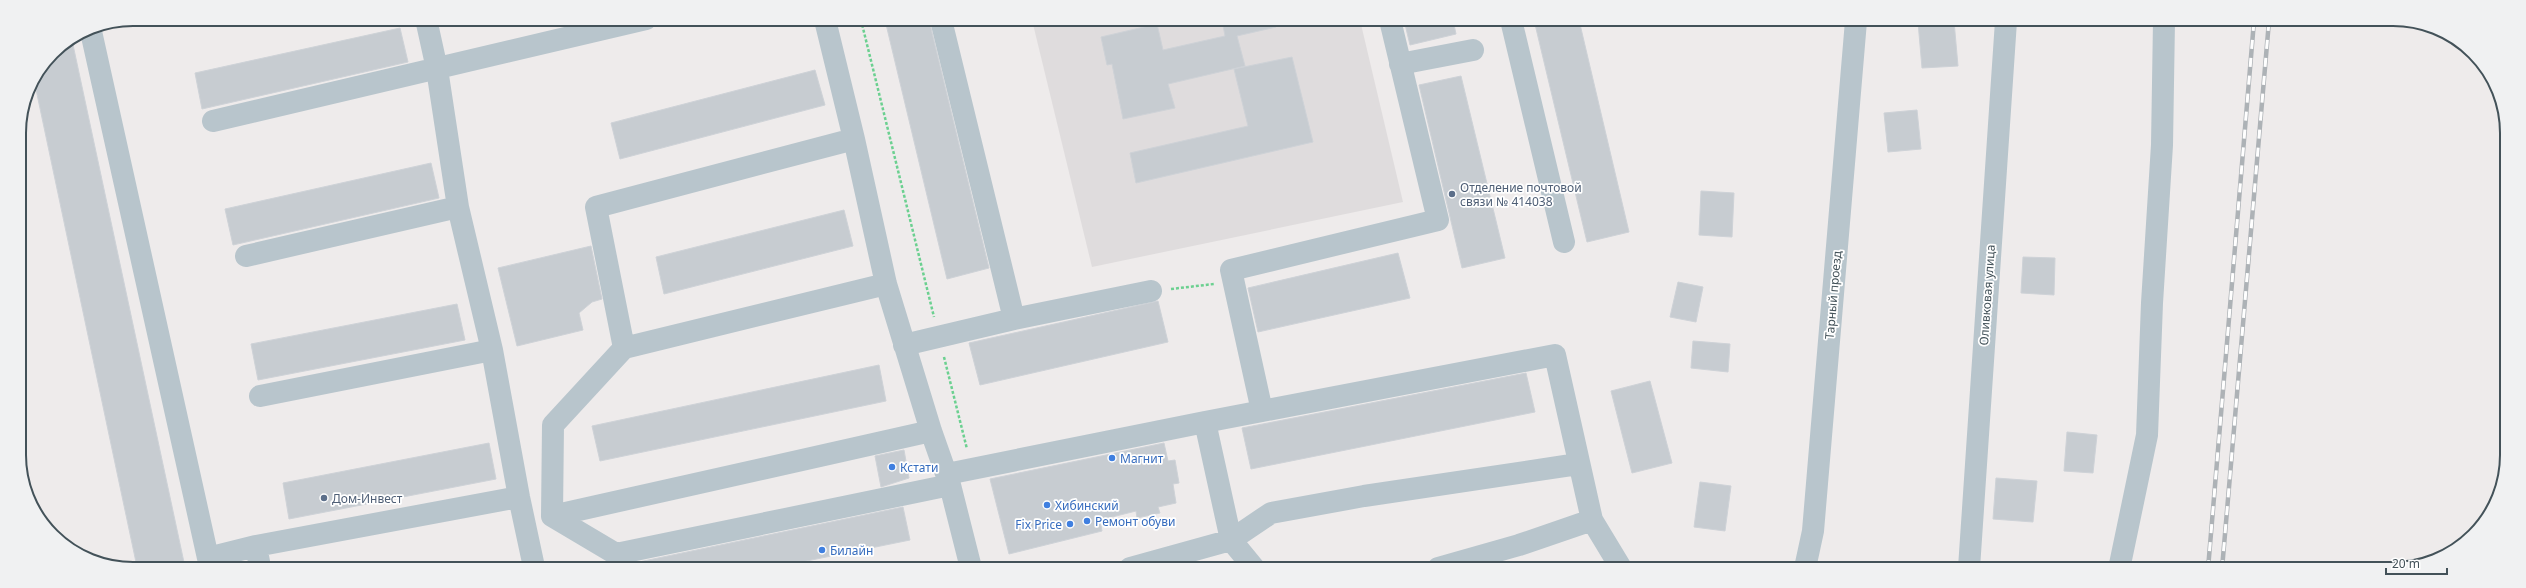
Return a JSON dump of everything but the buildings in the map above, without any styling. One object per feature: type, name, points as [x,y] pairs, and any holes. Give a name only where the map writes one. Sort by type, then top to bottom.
[{"type":"street","points":[[428,26],[437,69],[458,207],[492,350],[519,497],[533,562]]},
{"type":"street","points":[[213,121],[620,26]]},
{"type":"street","points":[[826,26],[854,139],[886,284],[931,431],[948,480],[969,562]]},
{"type":"street","points":[[943,26],[1014,319]]},
{"type":"street","points":[[1262,411],[1231,270],[1438,220],[1391,26]]},
{"type":"street","points":[[1512,26],[1564,242]]},
{"type":"street","name":"Тарный проезд","points":[[1806,562],[1813,531],[1856,26]]},
{"type":"street","name":"Оливковая улица","points":[[1969,562],[2006,26]]},
{"type":"street","points":[[2120,562],[2147,435],[2152,304],[2162,145],[2164,26]]},
{"type":"street","points":[[92,35],[208,558],[258,557],[519,497]]},
{"type":"street","points":[[1400,64],[1473,50]]},
{"type":"street","points":[[624,348],[596,208],[854,139]]},
{"type":"street","points":[[246,256],[458,207]]},
{"type":"street","points":[[552,516],[553,426],[624,348],[886,284]]},
{"type":"street","points":[[904,345],[1014,319],[1151,291]]},
{"type":"street","points":[[260,396],[492,350]]},
{"type":"street","points":[[552,516],[618,560],[948,480],[972,469],[1205,422],[1555,355],[1578,464],[1592,520],[1617,562]]},
{"type":"street","points":[[1205,422],[1231,540],[1249,562]]},
{"type":"street","points":[[552,516],[931,431]]},
{"type":"street","points":[[1152,562],[1231,540],[1271,513],[1364,496],[1578,464]]},
{"type":"street","points":[[1459,562],[1519,545],[1592,520]]},
{"type":"path","points":[[862,26],[972,469]]},
{"type":"path","points":[[1151,291],[1214,284],[1237,293]]},
{"type":"shaded area","points":[[1033,26],[1361,26],[1403,202],[1092,267]]},
{"type":"railway","points":[[2209,562],[2254,26]]},
{"type":"railway","points":[[2223,562],[2269,26]]},
{"type":"place","name":"Отделение почтовой связи № 414038","points":[[1452,194]]},
{"type":"place","name":"Магнит","points":[[1112,458]]},
{"type":"place","name":"Кстати","points":[[892,467]]},
{"type":"place","name":"Дом-Инвест","points":[[324,498]]},
{"type":"place","name":"Хибинский","points":[[1047,505]]},
{"type":"place","name":"Ремонт обуви","points":[[1087,521]]},
{"type":"place","name":"Fix Price","points":[[1070,524]]},
{"type":"place","name":"Билайн","points":[[822,550]]}]
